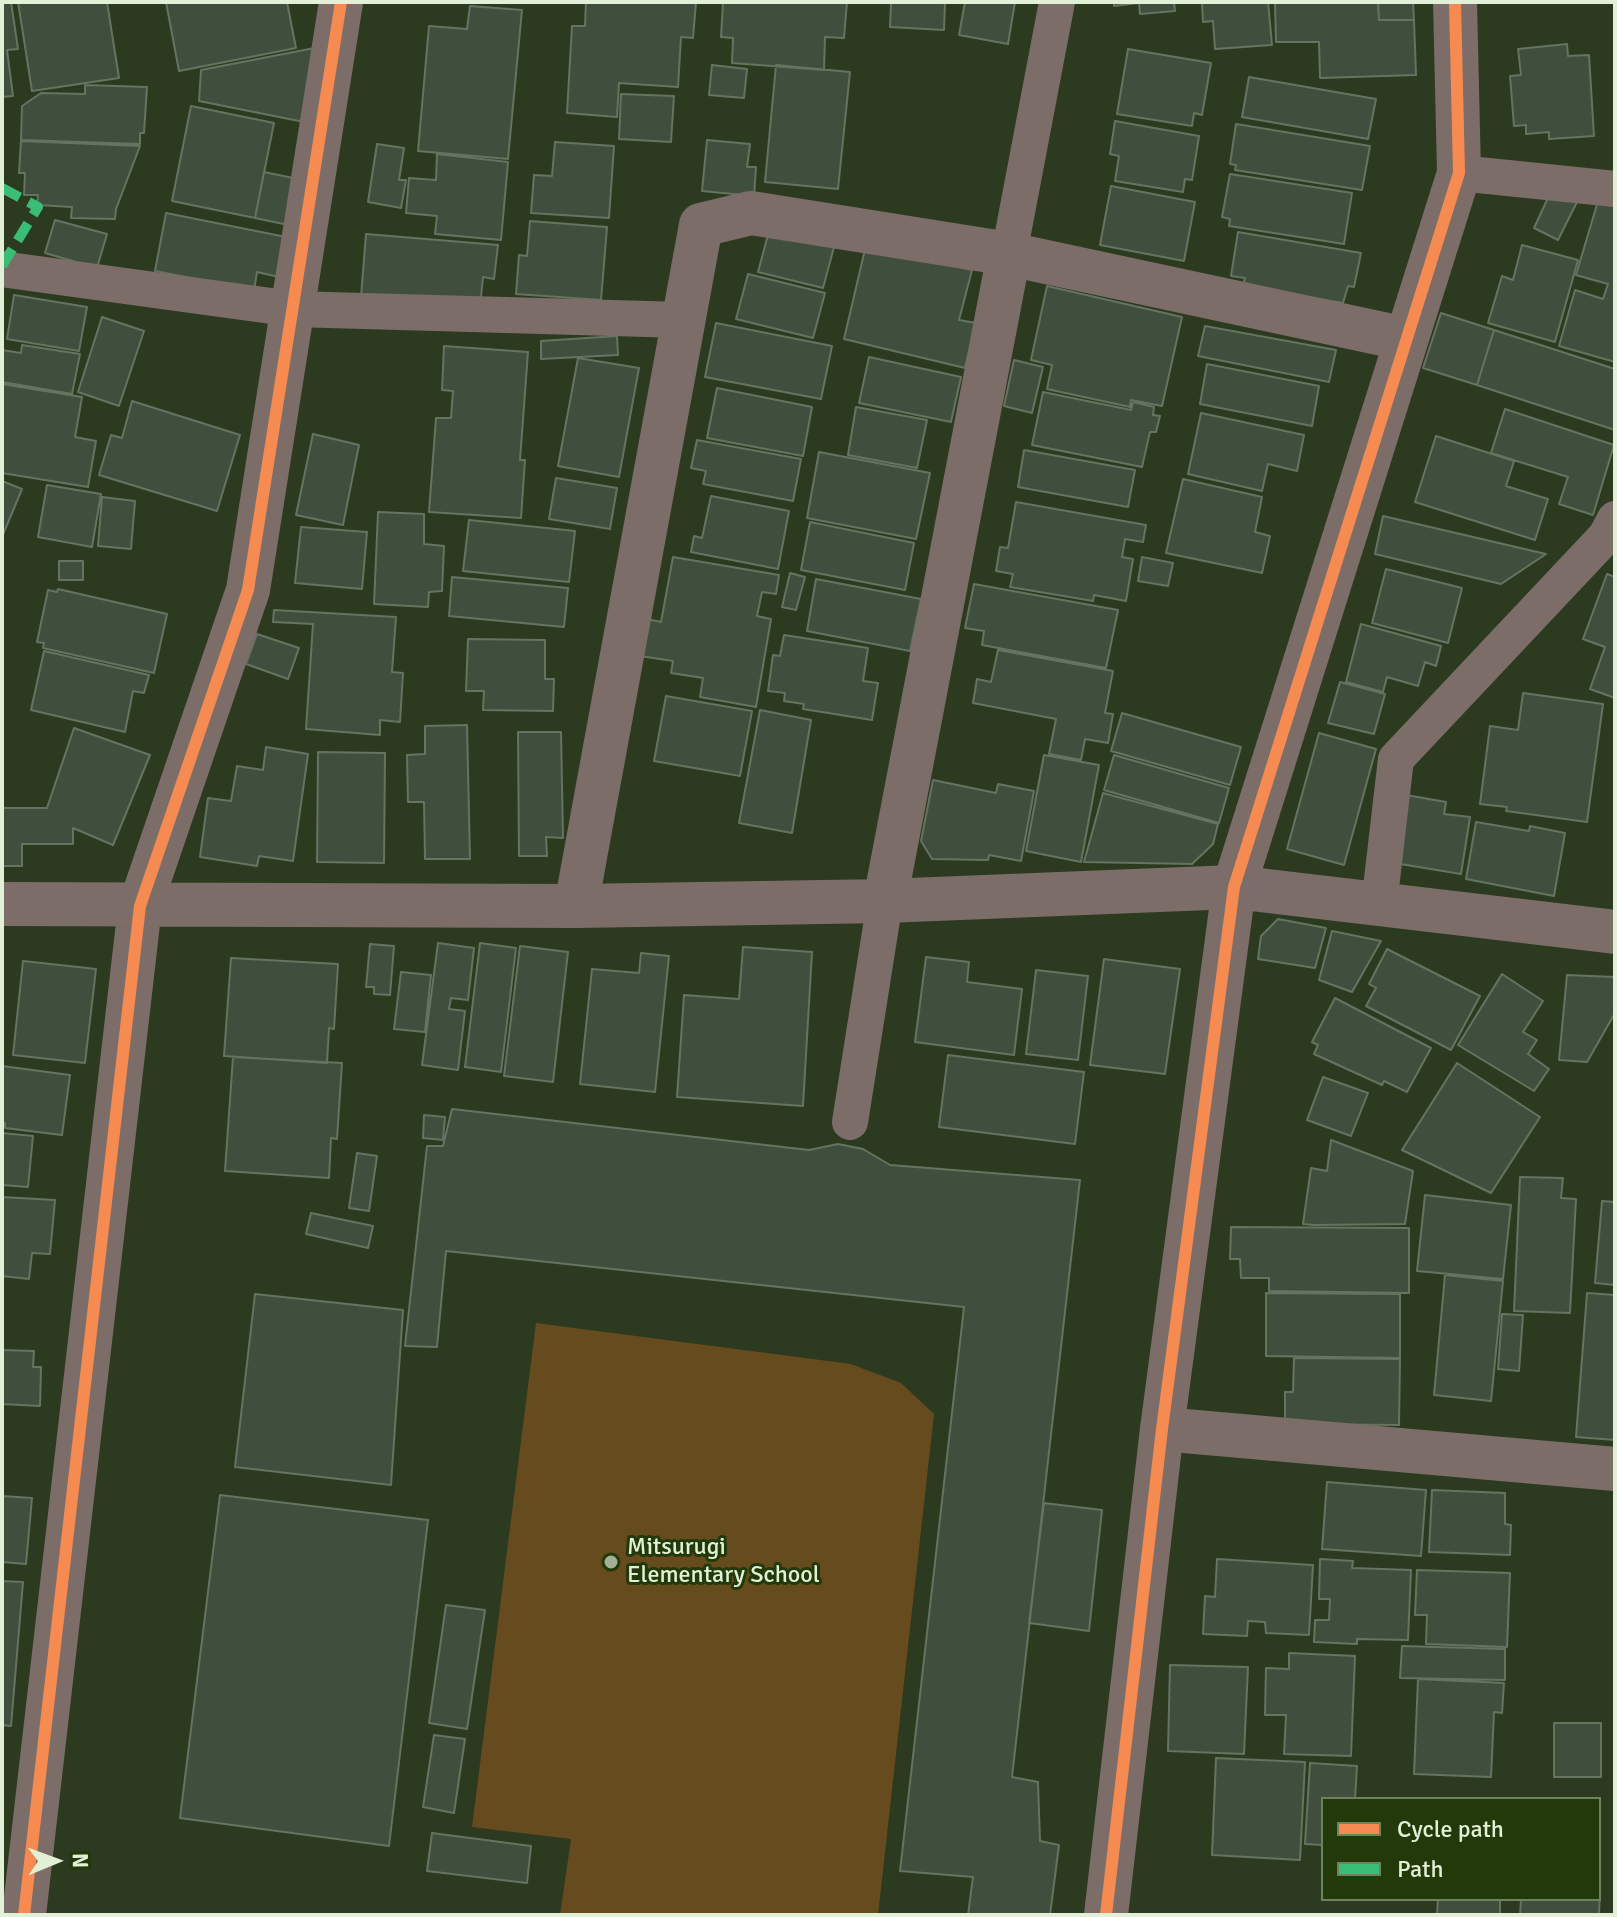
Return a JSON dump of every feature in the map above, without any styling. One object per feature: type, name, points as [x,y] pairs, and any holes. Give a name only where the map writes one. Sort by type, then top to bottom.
[{"type":"street","points":[[24,1915],[140,906],[248,590],[341,2]]},
{"type":"street","points":[[1106,1915],[1162,1429],[1234,887],[1459,173],[1455,2]]},
{"type":"street","points":[[576,906],[701,225],[751,213],[1009,254],[1406,339]]},
{"type":"street","points":[[885,901],[1009,254]]},
{"type":"street","points":[[2,904],[576,906],[885,901],[1234,887],[1615,932]]},
{"type":"street","points":[[1162,1429],[1615,1469]]},
{"type":"lane","points":[[1009,254],[1057,2]]},
{"type":"lane","points":[[1459,173],[1615,189]]},
{"type":"lane","points":[[2,269],[293,309],[683,320]]},
{"type":"lane","points":[[1379,905],[1396,759],[1606,536],[1615,519]]},
{"type":"lane","points":[[850,1122],[885,901]]},
{"type":"shaded area","points":[[536,1323],[851,1364],[901,1383],[934,1414],[878,1915],[560,1915],[571,1839],[472,1827]]},
{"type":"building","points":[[2,2],[11,2],[18,49],[7,50],[13,96],[2,97]]},
{"type":"building","points":[[18,2],[107,2],[119,78],[32,91]]},
{"type":"building","points":[[166,2],[287,2],[296,48],[179,71]]},
{"type":"building","points":[[586,2],[696,2],[693,38],[681,37],[678,87],[619,83],[617,117],[567,113],[572,26],[585,26]]},
{"type":"building","points":[[723,2],[847,2],[844,38],[825,37],[824,70],[732,63],[733,38],[721,37]]},
{"type":"building","points":[[891,2],[945,2],[944,30],[890,27]]},
{"type":"building","points":[[965,2],[1015,2],[1008,44],[959,35]]},
{"type":"building","points":[[1114,2],[1174,2],[1175,11],[1140,14],[1139,3],[1114,6]]},
{"type":"building","points":[[1202,2],[1268,2],[1272,45],[1215,49],[1213,21],[1203,22]]},
{"type":"building","points":[[1275,2],[1378,2],[1379,20],[1414,20],[1416,75],[1320,78],[1319,42],[1276,42]]},
{"type":"building","points":[[1378,2],[1413,2],[1414,20],[1379,20]]},
{"type":"building","points":[[470,6],[522,10],[508,159],[418,151],[429,26],[467,29]]},
{"type":"building","points":[[1567,44],[1568,56],[1589,55],[1594,136],[1549,139],[1549,132],[1526,134],[1526,125],[1514,126],[1510,76],[1521,75],[1518,49]]},
{"type":"building","points":[[330,45],[314,124],[199,101],[201,70]]},
{"type":"building","points":[[1128,49],[1211,63],[1202,115],[1194,113],[1192,126],[1117,114]]},
{"type":"building","points":[[712,65],[747,69],[744,98],[709,95]]},
{"type":"building","points":[[776,65],[850,72],[838,189],[765,182]]},
{"type":"building","points":[[1249,77],[1376,99],[1368,139],[1242,117]]},
{"type":"building","points":[[85,85],[147,87],[144,133],[140,133],[140,144],[21,140],[22,106],[41,93],[85,94]]},
{"type":"building","points":[[621,94],[674,96],[671,142],[619,139]]},
{"type":"building","points":[[191,106],[274,123],[255,218],[172,201]]},
{"type":"building","points":[[1115,121],[1199,136],[1192,180],[1185,179],[1183,192],[1115,181],[1119,156],[1110,154]]},
{"type":"building","points":[[1236,124],[1370,146],[1362,190],[1235,170],[1236,165],[1230,164]]},
{"type":"building","points":[[707,140],[750,144],[747,167],[756,167],[754,196],[702,191]]},
{"type":"building","points":[[21,141],[140,146],[115,219],[71,218],[72,207],[37,205],[38,195],[24,195],[25,173],[19,173]]},
{"type":"building","points":[[555,142],[614,146],[609,218],[531,213],[534,175],[552,176]]},
{"type":"building","points":[[377,144],[404,148],[399,180],[406,180],[401,208],[368,202]]},
{"type":"building","points":[[437,154],[508,162],[501,240],[435,234],[437,216],[406,213],[409,178],[436,180]]},
{"type":"building","points":[[264,172],[303,180],[293,226],[255,218]]},
{"type":"building","points":[[1230,174],[1352,193],[1344,244],[1229,226],[1230,219],[1222,217]]},
{"type":"building","points":[[1111,186],[1195,202],[1184,261],[1100,245]]},
{"type":"building","points":[[1553,187],[1578,200],[1558,240],[1534,228]]},
{"type":"building","points":[[1598,201],[1615,206],[1615,362],[1559,346],[1575,290],[1603,299],[1608,284],[1576,275]]},
{"type":"building","points":[[166,213],[286,237],[279,277],[257,272],[254,290],[155,271]]},
{"type":"building","points":[[55,220],[107,234],[97,268],[45,253]]},
{"type":"building","points":[[530,221],[607,227],[601,300],[516,294],[519,255],[527,256]]},
{"type":"building","points":[[769,231],[834,247],[823,288],[758,272]]},
{"type":"building","points":[[1238,232],[1361,253],[1354,287],[1348,286],[1343,303],[1243,286],[1245,278],[1231,276]]},
{"type":"building","points":[[366,234],[498,245],[494,279],[483,277],[480,307],[361,297]]},
{"type":"building","points":[[866,245],[972,270],[959,320],[976,323],[965,368],[844,339]]},
{"type":"building","points":[[1522,245],[1578,260],[1555,342],[1488,323],[1502,276],[1513,280]]},
{"type":"building","points":[[748,274],[825,293],[813,338],[736,319]]},
{"type":"building","points":[[1047,286],[1182,317],[1162,406],[1131,400],[1130,407],[1047,389],[1052,365],[1031,360]]},
{"type":"building","points":[[14,295],[87,307],[79,351],[7,339]]},
{"type":"building","points":[[1441,313],[1494,330],[1477,385],[1423,368]]},
{"type":"building","points":[[102,317],[144,331],[119,406],[78,392]]},
{"type":"building","points":[[716,323],[832,346],[821,399],[705,377]]},
{"type":"building","points":[[1205,326],[1336,350],[1329,382],[1198,356]]},
{"type":"building","points":[[1494,330],[1615,369],[1615,430],[1477,385]]},
{"type":"building","points":[[617,336],[618,355],[541,359],[541,341]]},
{"type":"building","points":[[22,345],[80,354],[72,394],[2,382],[2,350],[21,353]]},
{"type":"building","points":[[444,346],[528,352],[520,460],[525,460],[521,518],[429,512],[436,418],[451,418],[453,391],[442,390]]},
{"type":"building","points":[[869,357],[961,377],[951,422],[859,403]]},
{"type":"building","points":[[578,358],[639,368],[619,477],[558,466]]},
{"type":"building","points":[[1014,360],[1043,367],[1032,413],[1004,406]]},
{"type":"building","points":[[1207,364],[1319,386],[1312,426],[1200,404]]},
{"type":"building","points":[[2,384],[82,397],[75,437],[96,441],[88,487],[2,473]]},
{"type":"building","points":[[717,388],[812,407],[803,456],[707,438]]},
{"type":"building","points":[[1043,392],[1131,410],[1133,402],[1154,407],[1153,415],[1160,416],[1156,432],[1150,432],[1142,467],[1032,445]]},
{"type":"building","points":[[132,401],[240,435],[217,511],[99,475],[111,435],[122,438]]},
{"type":"building","points":[[856,407],[927,420],[917,468],[848,455]]},
{"type":"building","points":[[1505,409],[1614,445],[1593,515],[1559,504],[1568,477],[1491,453]]},
{"type":"building","points":[[1201,413],[1304,435],[1297,471],[1268,464],[1262,491],[1188,474]]},
{"type":"building","points":[[313,434],[359,445],[343,525],[296,515]]},
{"type":"building","points":[[1436,436],[1514,461],[1506,486],[1548,499],[1535,540],[1415,502]]},
{"type":"building","points":[[697,440],[801,459],[793,501],[703,484],[706,471],[691,468]]},
{"type":"building","points":[[1024,450],[1135,470],[1128,507],[1018,487]]},
{"type":"building","points":[[819,452],[930,473],[916,539],[807,518]]},
{"type":"building","points":[[556,478],[617,488],[610,529],[549,519]]},
{"type":"building","points":[[1183,479],[1262,497],[1255,532],[1270,536],[1262,573],[1166,553]]},
{"type":"building","points":[[2,481],[22,489],[2,537]]},
{"type":"building","points":[[47,485],[101,494],[92,547],[38,537]]},
{"type":"building","points":[[711,496],[789,511],[778,569],[691,552],[694,536],[702,538]]},
{"type":"building","points":[[102,497],[135,501],[131,549],[98,546]]},
{"type":"building","points":[[1016,502],[1146,525],[1143,542],[1125,539],[1122,557],[1133,559],[1126,601],[1094,595],[1093,601],[1010,587],[1013,574],[996,571],[1000,547],[1008,548]]},
{"type":"building","points":[[378,512],[424,514],[424,544],[444,546],[442,591],[429,592],[428,607],[374,604]]},
{"type":"building","points":[[1383,516],[1546,554],[1501,584],[1375,554]]},
{"type":"building","points":[[469,520],[575,531],[569,582],[463,571]]},
{"type":"building","points":[[810,522],[914,543],[905,590],[801,570]]},
{"type":"building","points":[[301,527],[367,532],[362,589],[295,583]]},
{"type":"building","points":[[673,557],[779,575],[776,594],[762,592],[757,616],[771,619],[756,707],[700,697],[703,678],[671,673],[673,661],[640,656],[647,619],[661,622]]},
{"type":"building","points":[[1142,557],[1173,563],[1168,586],[1138,581]]},
{"type":"building","points":[[59,561],[83,561],[83,580],[59,580]]},
{"type":"building","points":[[1386,569],[1462,588],[1448,643],[1372,623]]},
{"type":"building","points":[[790,573],[805,577],[796,610],[782,607]]},
{"type":"building","points":[[1607,574],[1615,577],[1615,698],[1590,689],[1605,647],[1583,639]]},
{"type":"building","points":[[452,577],[568,588],[564,627],[449,616]]},
{"type":"building","points":[[816,579],[921,599],[910,651],[807,631]]},
{"type":"building","points":[[974,584],[1118,610],[1106,668],[982,645],[984,631],[965,628]]},
{"type":"building","points":[[58,589],[167,614],[154,673],[43,648],[44,643],[37,642],[48,590],[57,592]]},
{"type":"building","points":[[274,610],[396,617],[392,672],[403,673],[400,722],[380,720],[380,735],[306,729],[313,624],[273,622]]},
{"type":"building","points":[[1361,624],[1441,646],[1436,666],[1425,662],[1418,686],[1387,677],[1383,692],[1346,682]]},
{"type":"building","points":[[257,634],[299,648],[288,679],[246,664]]},
{"type":"building","points":[[784,635],[868,648],[863,681],[878,683],[872,720],[803,709],[804,704],[784,701],[785,693],[768,691],[773,655],[780,656]]},
{"type":"building","points":[[468,639],[545,640],[545,679],[554,679],[553,711],[483,710],[484,691],[466,691]]},
{"type":"building","points":[[998,650],[1113,671],[1105,713],[1113,714],[1108,743],[1085,739],[1081,760],[1049,754],[1056,719],[973,703],[977,679],[991,682]]},
{"type":"building","points":[[44,651],[149,675],[144,693],[133,691],[125,732],[31,710]]},
{"type":"building","points":[[1340,682],[1385,694],[1374,734],[1328,723]]},
{"type":"building","points":[[1523,693],[1603,704],[1587,822],[1506,811],[1507,807],[1480,804],[1490,726],[1518,730]]},
{"type":"building","points":[[666,696],[752,711],[740,776],[654,761]]},
{"type":"building","points":[[760,710],[811,720],[792,833],[739,823]]},
{"type":"building","points":[[1122,713],[1241,747],[1230,785],[1111,751]]},
{"type":"building","points":[[467,725],[470,859],[425,859],[424,802],[408,802],[407,755],[425,754],[425,726]]},
{"type":"building","points":[[74,728],[150,755],[113,845],[73,828],[73,844],[22,844],[22,866],[2,866],[2,808],[47,808]]},
{"type":"building","points":[[518,732],[561,732],[563,838],[546,837],[547,856],[519,856]]},
{"type":"building","points":[[1319,733],[1376,749],[1344,865],[1287,849]]},
{"type":"building","points":[[266,747],[308,754],[293,861],[259,856],[257,866],[200,857],[208,798],[231,801],[237,766],[263,770]]},
{"type":"building","points":[[318,752],[385,753],[384,863],[317,862]]},
{"type":"building","points":[[1044,755],[1099,765],[1081,862],[1026,851]]},
{"type":"building","points":[[1114,755],[1229,788],[1219,823],[1104,790]]},
{"type":"building","points":[[933,780],[996,793],[998,784],[1034,791],[1021,861],[989,855],[988,860],[932,859],[921,841]]},
{"type":"building","points":[[1103,793],[1218,824],[1213,844],[1192,864],[1084,862]]},
{"type":"building","points":[[1406,795],[1446,802],[1444,814],[1470,817],[1461,874],[1394,863]]},
{"type":"building","points":[[1476,822],[1529,831],[1530,826],[1565,833],[1554,896],[1466,879]]},
{"type":"building","points":[[1278,919],[1326,928],[1315,968],[1258,959],[1261,936]]},
{"type":"building","points":[[1332,931],[1381,941],[1352,992],[1319,980]]},
{"type":"building","points":[[438,943],[474,948],[468,1000],[451,998],[449,1009],[465,1011],[458,1070],[422,1065]]},
{"type":"building","points":[[480,943],[516,948],[501,1072],[465,1067]]},
{"type":"building","points":[[370,944],[394,946],[390,995],[374,994],[374,987],[366,987]]},
{"type":"building","points":[[520,946],[568,952],[553,1082],[504,1076]]},
{"type":"building","points":[[743,947],[812,952],[803,1106],[677,1097],[684,995],[739,999]]},
{"type":"building","points":[[1387,949],[1480,996],[1451,1050],[1366,1006],[1376,988],[1369,984]]},
{"type":"building","points":[[641,953],[669,956],[655,1092],[580,1084],[592,969],[639,973]]},
{"type":"building","points":[[926,957],[969,962],[967,982],[1022,989],[1014,1055],[915,1042]]},
{"type":"building","points":[[231,958],[338,964],[334,1029],[329,1028],[327,1063],[224,1056]]},
{"type":"building","points":[[1104,959],[1180,969],[1165,1074],[1090,1065]]},
{"type":"building","points":[[23,961],[96,969],[85,1063],[13,1055]]},
{"type":"building","points":[[1036,970],[1088,976],[1078,1060],[1026,1054]]},
{"type":"building","points":[[401,972],[431,975],[425,1032],[394,1029]]},
{"type":"building","points":[[1502,974],[1543,1001],[1523,1032],[1537,1040],[1528,1054],[1549,1069],[1534,1091],[1458,1045]]},
{"type":"building","points":[[1567,975],[1615,977],[1615,1013],[1587,1062],[1559,1060]]},
{"type":"building","points":[[1335,998],[1431,1048],[1407,1092],[1384,1081],[1382,1085],[1314,1054],[1318,1045],[1312,1042]]},
{"type":"building","points":[[948,1055],[1084,1072],[1075,1144],[939,1127]]},
{"type":"building","points":[[233,1057],[342,1063],[337,1139],[331,1138],[329,1178],[225,1171]]},
{"type":"building","points":[[1457,1063],[1540,1117],[1491,1193],[1402,1150]]},
{"type":"building","points":[[2,1066],[70,1075],[62,1135],[5,1128],[2,1122]]},
{"type":"building","points":[[1323,1077],[1368,1093],[1351,1136],[1307,1120]]},
{"type":"building","points":[[452,1109],[809,1150],[838,1144],[863,1149],[890,1165],[1080,1180],[1012,1777],[1038,1782],[1040,1841],[1059,1845],[1050,1915],[968,1915],[973,1877],[900,1871],[964,1307],[446,1251],[437,1347],[405,1346],[427,1146],[443,1146]]},
{"type":"building","points":[[424,1115],[445,1117],[443,1140],[423,1138]]},
{"type":"building","points":[[2,1133],[33,1136],[28,1187],[2,1185]]},
{"type":"building","points":[[1331,1140],[1413,1171],[1405,1224],[1303,1224],[1311,1168],[1327,1171]]},
{"type":"building","points":[[357,1153],[377,1156],[369,1211],[349,1208]]},
{"type":"building","points":[[1520,1177],[1563,1178],[1561,1198],[1576,1199],[1570,1313],[1514,1311]]},
{"type":"building","points":[[1425,1195],[1511,1205],[1503,1279],[1417,1271]]},
{"type":"building","points":[[2,1197],[55,1200],[50,1254],[32,1253],[29,1279],[2,1276]]},
{"type":"building","points":[[1602,1201],[1615,1202],[1615,1285],[1595,1283]]},
{"type":"building","points":[[311,1213],[373,1226],[368,1248],[306,1234]]},
{"type":"building","points":[[1231,1227],[1409,1228],[1409,1293],[1269,1291],[1269,1278],[1241,1278],[1240,1259],[1230,1259]]},
{"type":"building","points":[[1445,1275],[1503,1281],[1491,1401],[1434,1395]]},
{"type":"building","points":[[1266,1293],[1400,1294],[1400,1358],[1266,1356]]},
{"type":"building","points":[[1587,1293],[1615,1295],[1615,1440],[1576,1437]]},
{"type":"building","points":[[255,1294],[403,1310],[391,1485],[235,1467]]},
{"type":"building","points":[[1502,1314],[1523,1315],[1519,1371],[1498,1369]]},
{"type":"building","points":[[2,1350],[34,1351],[33,1367],[41,1367],[40,1406],[2,1404]]},
{"type":"building","points":[[1294,1358],[1400,1359],[1399,1425],[1285,1424],[1285,1392],[1293,1392]]},
{"type":"building","points":[[1327,1482],[1426,1490],[1421,1556],[1322,1549]]},
{"type":"building","points":[[1432,1490],[1505,1493],[1505,1524],[1511,1525],[1510,1555],[1429,1552]]},
{"type":"building","points":[[220,1495],[428,1520],[389,1846],[180,1818]]},
{"type":"building","points":[[2,1496],[32,1498],[26,1564],[2,1562]]},
{"type":"building","points":[[1044,1503],[1102,1510],[1089,1631],[1029,1623]]},
{"type":"building","points":[[1217,1559],[1313,1565],[1309,1635],[1266,1633],[1265,1622],[1248,1621],[1247,1636],[1203,1634],[1205,1596],[1215,1597]]},
{"type":"building","points":[[1320,1559],[1353,1561],[1352,1568],[1411,1570],[1408,1640],[1357,1639],[1357,1644],[1314,1642],[1315,1620],[1329,1620],[1330,1599],[1319,1599]]},
{"type":"building","points":[[1417,1570],[1510,1573],[1507,1647],[1426,1644],[1427,1615],[1415,1615]]},
{"type":"building","points":[[2,1581],[23,1582],[11,1726],[2,1725]]},
{"type":"building","points":[[446,1605],[485,1610],[467,1729],[429,1723]]},
{"type":"building","points":[[1402,1646],[1505,1649],[1505,1680],[1400,1678]]},
{"type":"building","points":[[1289,1653],[1355,1656],[1351,1756],[1284,1754],[1286,1715],[1265,1715],[1266,1668],[1289,1669]]},
{"type":"building","points":[[1170,1665],[1248,1667],[1244,1754],[1168,1751]]},
{"type":"building","points":[[1418,1679],[1504,1683],[1502,1713],[1494,1712],[1491,1777],[1414,1774]]},
{"type":"building","points":[[1554,1723],[1601,1723],[1601,1777],[1554,1777]]},
{"type":"building","points":[[434,1735],[465,1739],[454,1813],[423,1807]]},
{"type":"building","points":[[1216,1758],[1305,1762],[1300,1860],[1212,1855]]},
{"type":"building","points":[[1310,1763],[1357,1766],[1355,1797],[1321,1797],[1321,1845],[1305,1844]]},
{"type":"building","points":[[432,1833],[531,1846],[527,1883],[427,1871]]},
{"type":"building","points":[[1438,1901],[1500,1901],[1500,1915],[1437,1915]]},
{"type":"building","points":[[1521,1901],[1600,1901],[1599,1915],[1520,1915]]},
{"type":"marked path","points":[[2,188],[38,207],[2,266]]},
{"type":"cycle path","points":[[24,1915],[140,906],[248,590],[341,2]]},
{"type":"cycle path","points":[[1106,1915],[1162,1429],[1234,887],[1459,173],[1455,2]]},
{"type":"place","name":"Mitsurugi Elementary School","points":[[611,1562]]}]
